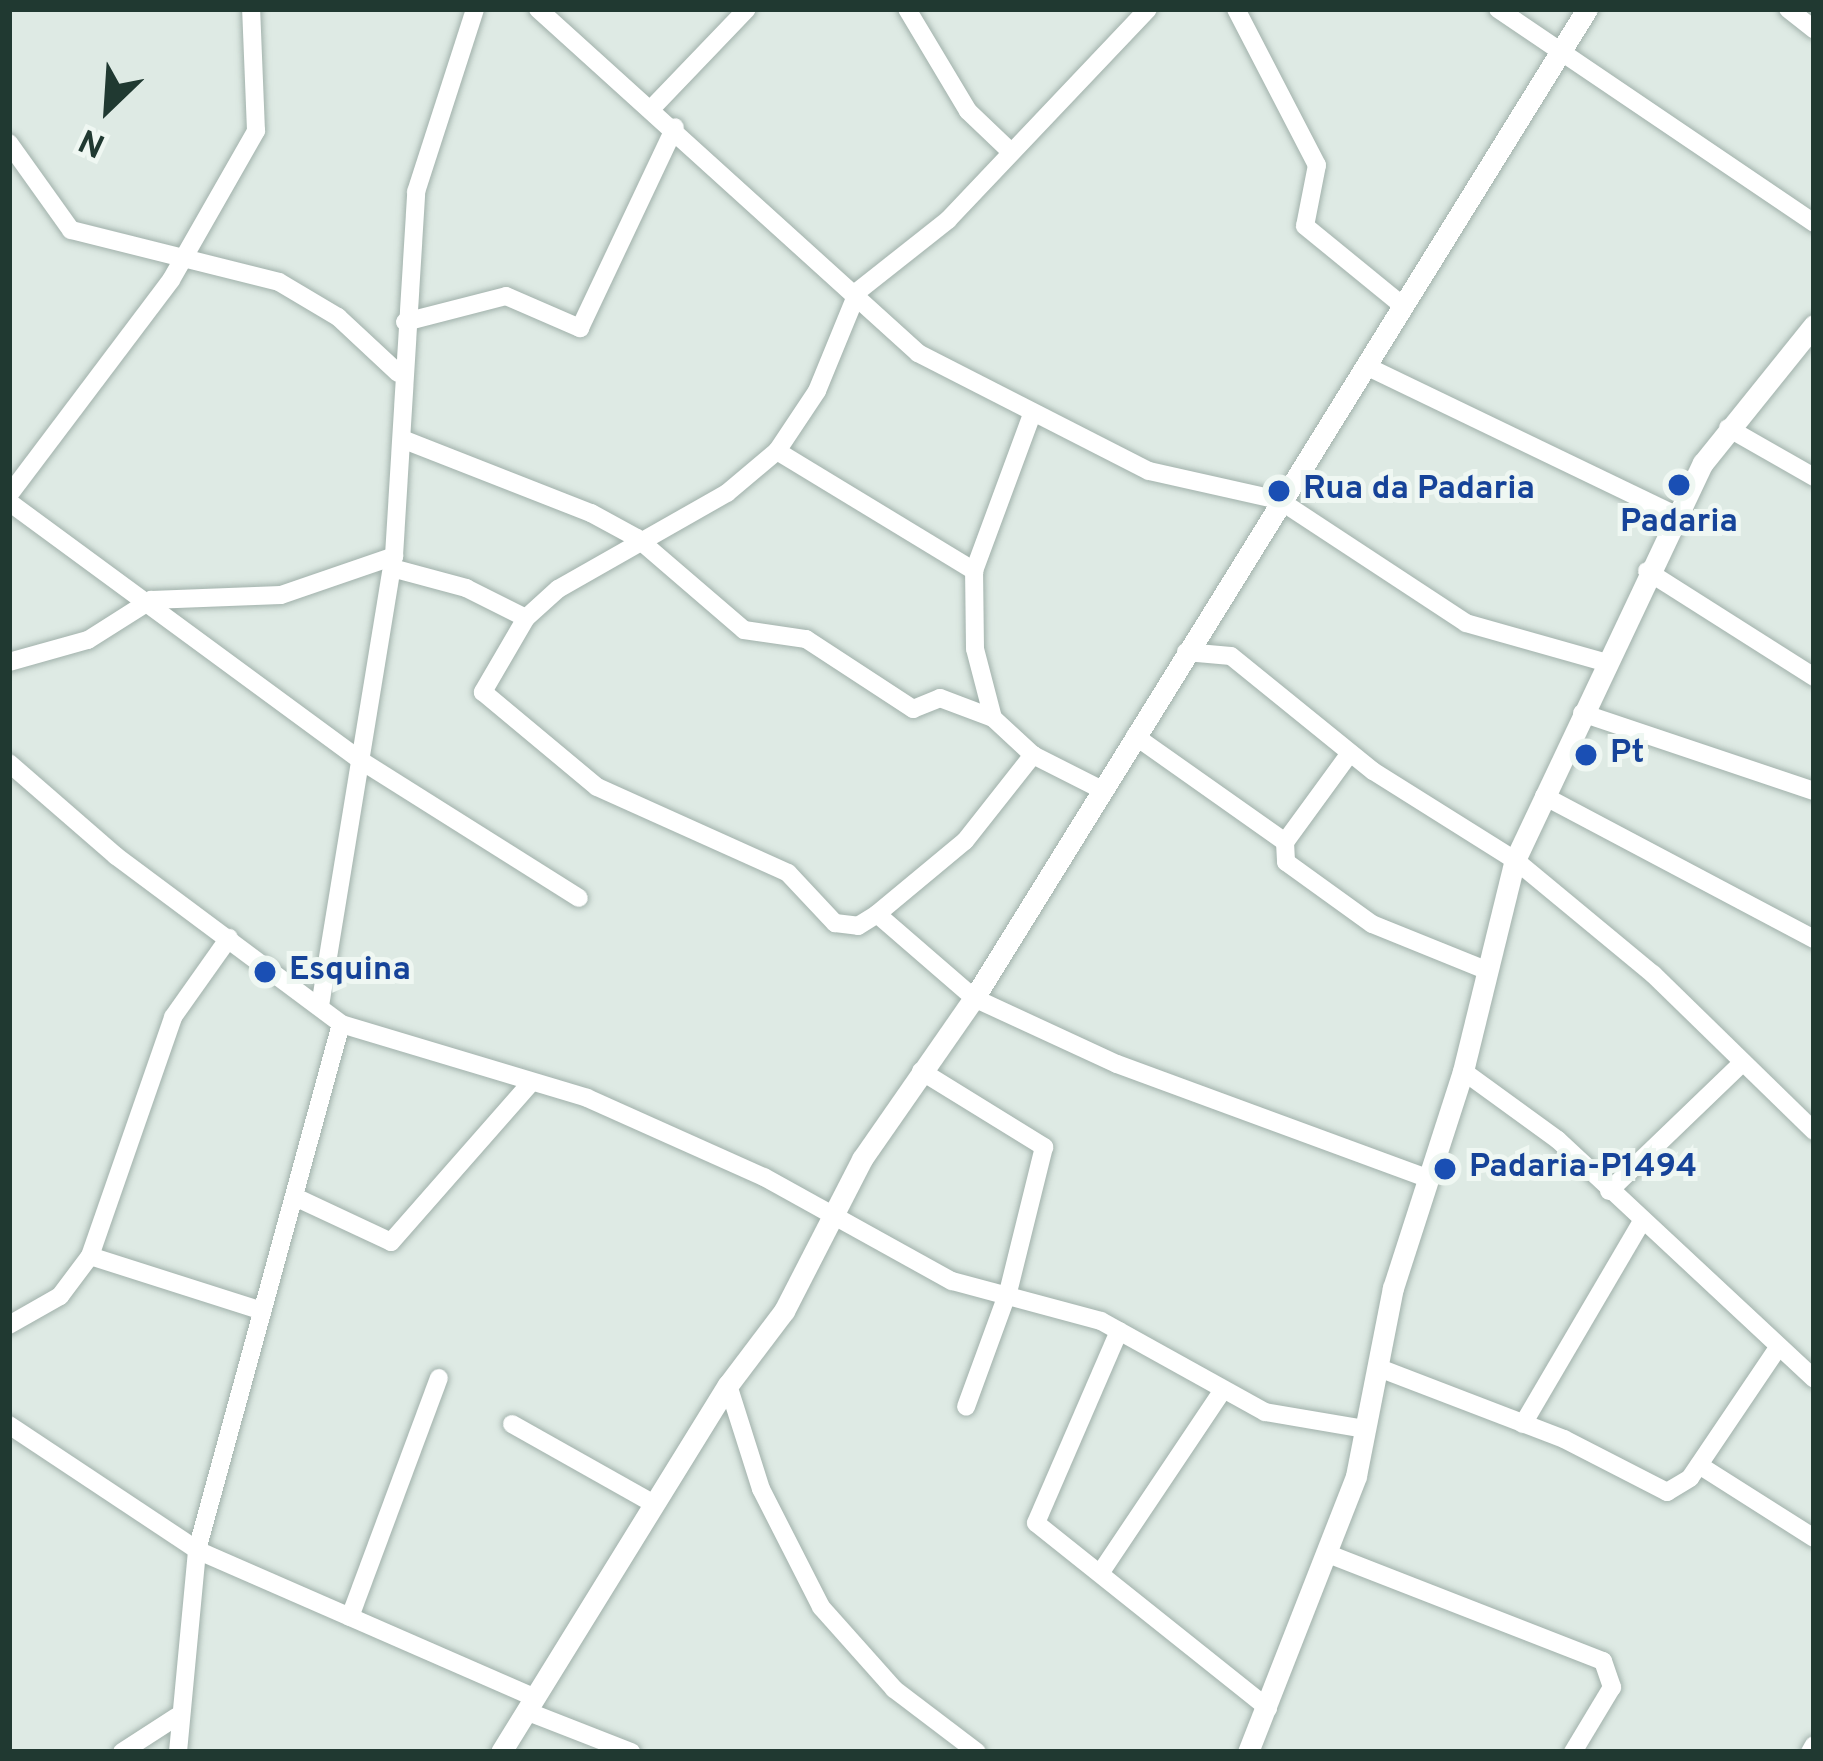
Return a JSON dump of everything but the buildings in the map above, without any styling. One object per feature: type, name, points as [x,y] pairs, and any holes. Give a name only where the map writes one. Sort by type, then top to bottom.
[{"type":"street","points":[[251,9],[260,121],[186,256],[9,498],[363,762],[579,898]]},
{"type":"street","points":[[320,1006],[393,562],[402,439],[398,373],[416,192],[475,9]]},
{"type":"street","points":[[538,9],[595,69],[676,127],[858,291],[918,353],[1149,471],[1279,500],[1466,623],[1604,662]]},
{"type":"street","points":[[652,108],[747,9]]},
{"type":"street","points":[[907,9],[968,111],[1011,152]]},
{"type":"street","points":[[1034,755],[965,841],[858,926],[835,923],[788,873],[620,801],[489,701],[484,683],[526,618],[637,538],[727,493],[777,451],[817,391],[858,291],[948,220],[1148,9]]},
{"type":"street","points":[[1236,9],[1317,165],[1306,226],[1402,306]]},
{"type":"street","points":[[1498,9],[1708,159],[1814,223]]},
{"type":"street","points":[[501,1752],[728,1385],[784,1311],[921,1071],[974,998],[1587,9]]},
{"type":"street","points":[[1788,9],[1814,29]]},
{"type":"street","points":[[405,322],[506,296],[580,328],[676,127]]},
{"type":"street","points":[[9,143],[71,230],[186,256],[302,293],[398,373]]},
{"type":"street","points":[[1248,1752],[1330,1555],[1427,1178],[1463,1071],[1515,860],[1647,571],[1728,428],[1814,325]]},
{"type":"street","points":[[1366,366],[1678,516]]},
{"type":"street","points":[[993,718],[975,649],[974,571],[1032,414]]},
{"type":"street","points":[[1728,428],[1814,477]]},
{"type":"street","points":[[402,439],[550,494],[637,538],[744,630],[826,649],[914,709],[940,698],[993,718],[1034,755],[1102,790]]},
{"type":"street","points":[[777,451],[974,571]]},
{"type":"street","points":[[9,662],[88,640],[151,600],[281,595],[393,562],[466,588],[526,618]]},
{"type":"street","points":[[1647,571],[1814,676]]},
{"type":"street","points":[[1186,652],[1231,656],[1350,753],[1515,860],[1654,974],[1814,1131]]},
{"type":"street","points":[[1582,713],[1814,791]]},
{"type":"street","points":[[1135,736],[1286,842]]},
{"type":"street","points":[[1350,753],[1286,842],[1286,862],[1372,924],[1486,970]]},
{"type":"street","points":[[9,763],[341,1024],[587,1098],[836,1215],[934,1274],[1008,1292],[1119,1331],[1220,1394],[1366,1429]]},
{"type":"street","points":[[1544,796],[1814,939]]},
{"type":"street","points":[[877,914],[974,998],[1117,1064],[1427,1178]]},
{"type":"street","points":[[9,1325],[60,1296],[90,1256],[173,1017],[229,938]]},
{"type":"street","points":[[178,1752],[176,1717],[197,1550],[341,1024]]},
{"type":"street","points":[[1609,1190],[1742,1063]]},
{"type":"street","points":[[921,1071],[1044,1148],[1008,1292],[966,1407]]},
{"type":"street","points":[[1463,1071],[1609,1190],[1814,1379]]},
{"type":"street","points":[[295,1197],[392,1242],[530,1084]]},
{"type":"street","points":[[1523,1424],[1642,1221]]},
{"type":"street","points":[[90,1256],[262,1311]]},
{"type":"street","points":[[1119,1331],[1036,1522],[1103,1569],[1268,1708]]},
{"type":"street","points":[[1379,1368],[1523,1424],[1667,1492],[1699,1466],[1777,1348]]},
{"type":"street","points":[[350,1617],[439,1378]]},
{"type":"street","points":[[728,1385],[761,1489],[821,1607],[894,1689],[977,1752]]},
{"type":"street","points":[[1103,1569],[1220,1394]]},
{"type":"street","points":[[512,1424],[654,1504]]},
{"type":"street","points":[[9,1425],[197,1550],[350,1617],[632,1752]]},
{"type":"street","points":[[1699,1466],[1814,1538]]},
{"type":"street","points":[[1330,1555],[1603,1660],[1612,1687],[1573,1752]]},
{"type":"street","points":[[122,1752],[176,1717]]},
{"type":"place","name":"Padaria","points":[[1679,485]]},
{"type":"place","name":"Rua da Padaria","points":[[1279,491]]},
{"type":"place","name":"Pt","points":[[1586,755]]},
{"type":"place","name":"Esquina","points":[[265,972]]},
{"type":"place","name":"Padaria-P1494","points":[[1445,1169]]}]
